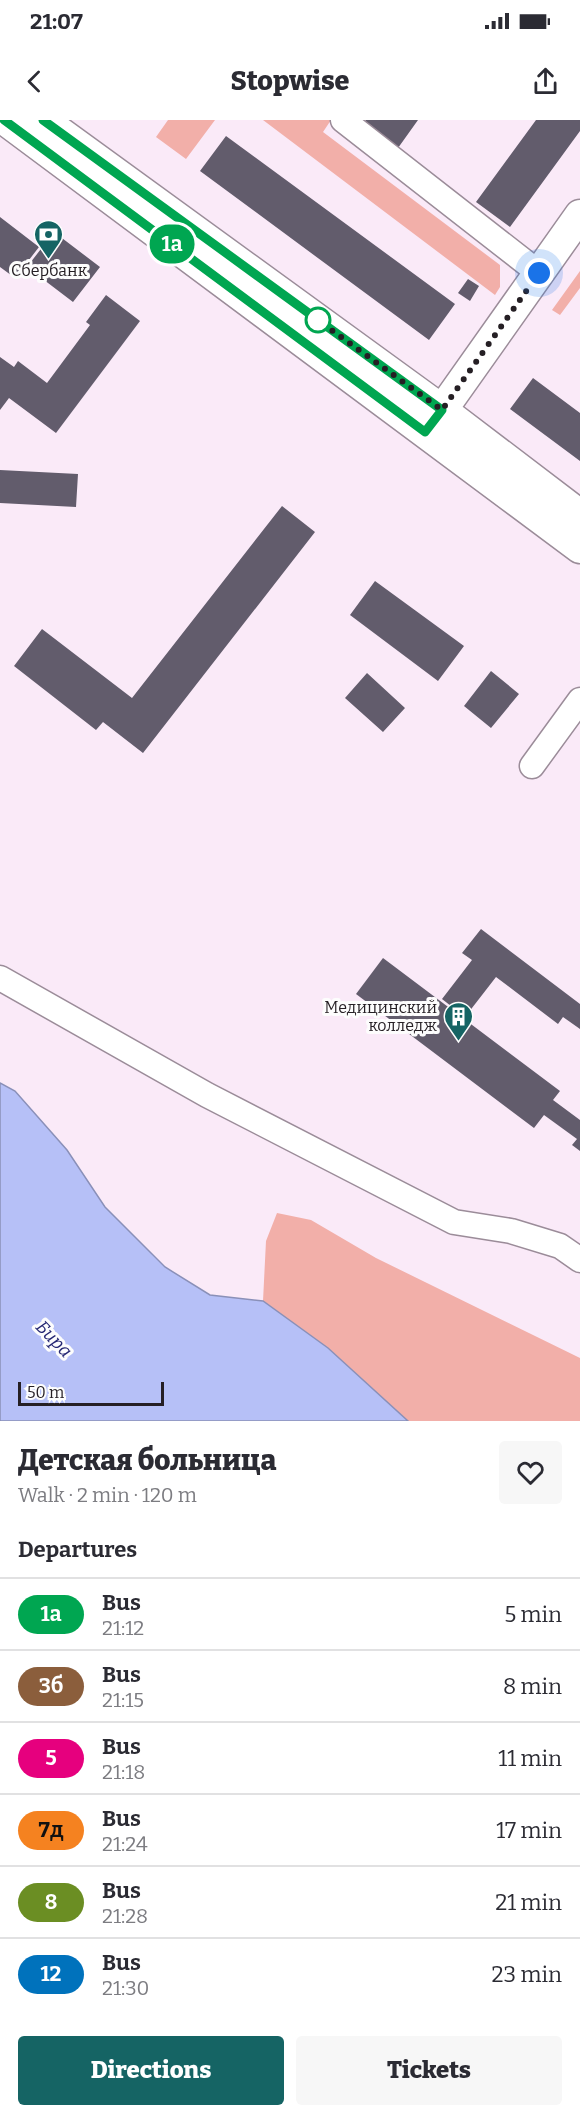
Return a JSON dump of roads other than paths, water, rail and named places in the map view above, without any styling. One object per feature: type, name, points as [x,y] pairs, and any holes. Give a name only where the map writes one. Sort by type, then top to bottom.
[{"type":"main road","points":[[4,120],[434,421],[580,514]]},
{"type":"main road","points":[[43,120],[434,421],[580,548]]},
{"type":"main road","points":[[434,421],[580,215]]},
{"type":"lane","points":[[343,120],[539,273]]},
{"type":"lane","points":[[532,766],[580,700]]},
{"type":"lane","points":[[0,978],[207,1095],[454,1222],[511,1231],[560,1246],[580,1260]]},
{"type":"water","name":"Бира","points":[[0,1083],[15,1091],[67,1150],[105,1207],[165,1267],[210,1295],[263,1301],[328,1348],[408,1421],[0,1421]]},
{"type":"place","name":"Сбербанк","points":[[49,260]]},
{"type":"place","name":"Медицинский колледж","points":[[458,1042]]}]
